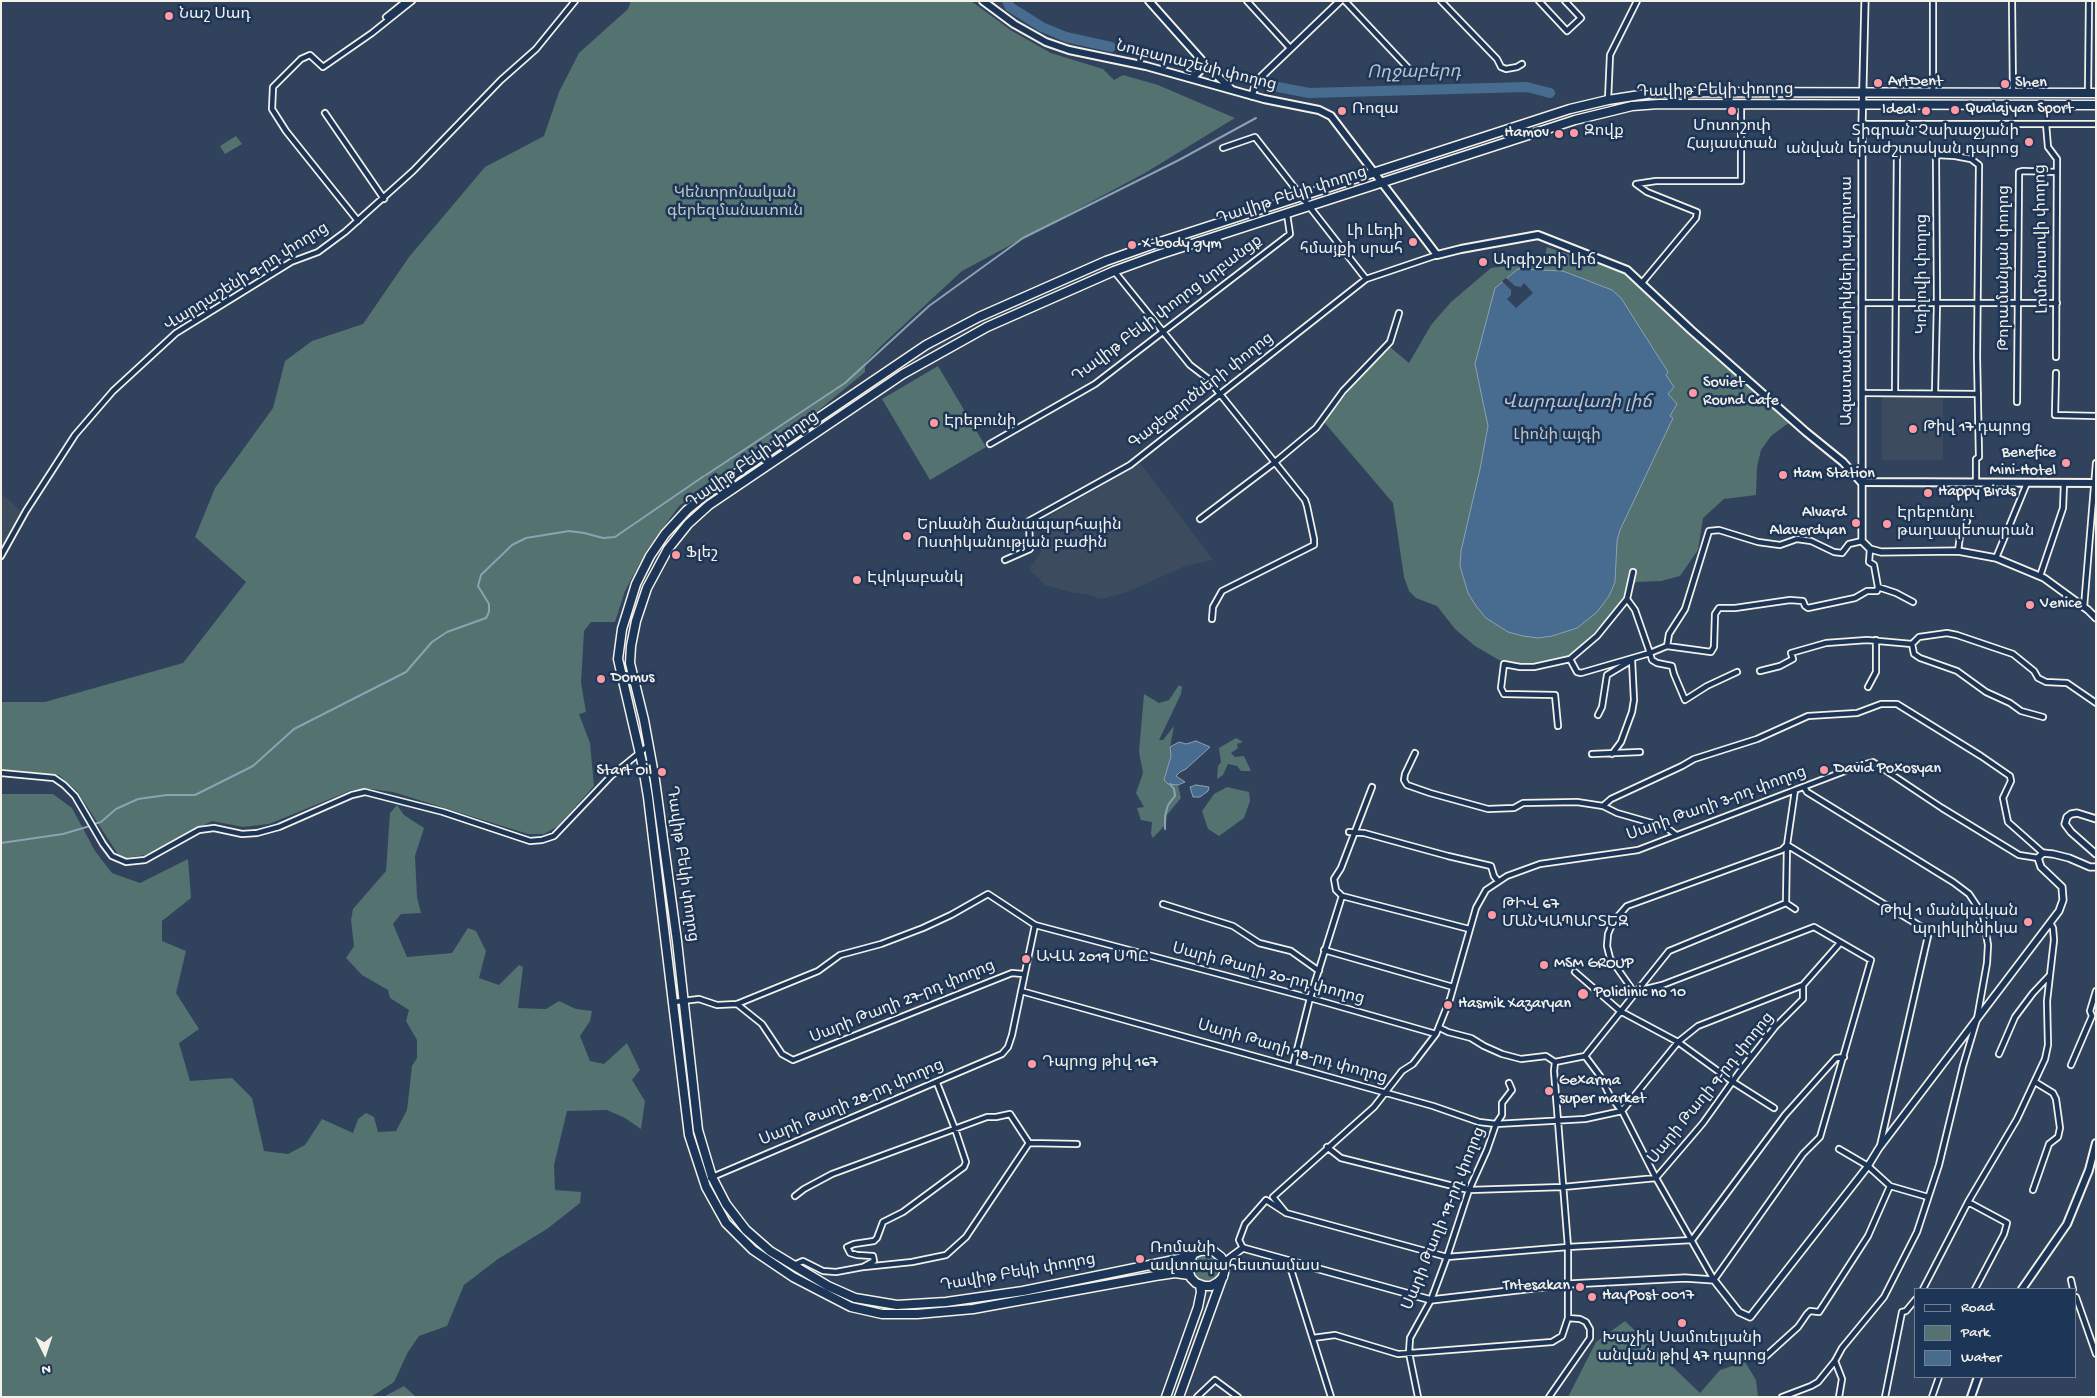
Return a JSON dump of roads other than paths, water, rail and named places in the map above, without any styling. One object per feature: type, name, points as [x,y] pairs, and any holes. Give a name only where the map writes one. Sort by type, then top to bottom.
[{"type":"main road","name":"Նուբարաշենի փողոց","points":[[983,1],[1014,24],[1046,42],[1068,50],[1192,78],[1252,96],[1319,110],[1330,116],[1437,255]]},
{"type":"main road","points":[[1149,1],[1206,65],[1232,90]]},
{"type":"main road","points":[[1192,78],[1206,65]]},
{"type":"main road","name":"Դավիթ Բեկի փողոց","points":[[1189,1275],[1175,1273],[1155,1276],[1004,1305],[956,1311],[907,1315],[870,1312],[822,1293],[774,1266],[753,1250],[726,1223],[703,1180],[691,1143],[655,848],[640,753],[618,653],[621,632],[636,584],[664,534],[698,500],[926,345],[979,317],[1106,261],[1570,109],[1608,100],[1659,92],[1863,94],[2092,93]]},
{"type":"main road","name":"Դավիթ Բեկի փողոց","points":[[1224,1262],[1212,1250],[1200,1250],[1195,1254],[1178,1259],[1023,1291],[974,1299],[896,1305],[855,1298],[828,1286],[759,1242],[735,1219],[712,1177],[698,1130],[677,941],[649,745],[631,672],[630,646],[648,588],[668,549],[688,524],[709,505],[932,356],[987,327],[1114,271],[1158,255],[1607,112],[1659,104],[2096,105]]},
{"type":"main road","points":[[1437,255],[1538,236],[1627,270],[1806,432],[1843,462],[1861,482],[2095,483]]},
{"type":"main road","points":[[2023,1288],[2067,1224],[2083,1188],[2096,1143]]},
{"type":"main road","points":[[1195,1254],[1188,1266],[1189,1275],[1193,1281],[1200,1285],[1208,1286],[1215,1284],[1221,1279],[1224,1272]]},
{"type":"main road","points":[[1179,1397],[1224,1272],[1224,1262]]},
{"type":"main road","points":[[1166,1397],[1198,1308],[1201,1292],[1200,1285]]},
{"type":"main road","points":[[1971,1397],[1978,1378]]},
{"type":"street","points":[[386,17],[406,1]]},
{"type":"street","points":[[358,221],[286,131],[272,109],[273,87],[301,59],[310,56],[323,67],[372,33],[412,1]]},
{"type":"street","name":"Վարդաշենի 9-րդ փողոց","points":[[1,556],[26,511],[75,435],[113,391],[176,333],[291,262],[318,252],[358,221],[384,199],[500,80],[536,49],[575,1]]},
{"type":"street","points":[[1247,1],[1290,48]]},
{"type":"street","points":[[1252,96],[1256,83],[1262,76],[1340,1]]},
{"type":"street","points":[[1345,1],[1411,71]]},
{"type":"street","points":[[1441,1],[1497,59],[1501,67],[1506,69],[1522,64]]},
{"type":"street","points":[[1539,1],[1567,31],[1581,18],[1565,1]]},
{"type":"street","points":[[1608,100],[1610,55],[1637,1]]},
{"type":"street","name":"Ազատամարտիկների պողոտա","points":[[1862,541],[1864,304],[1862,124],[1865,1]]},
{"type":"street","points":[[1933,1],[1933,93]]},
{"type":"street","points":[[2012,1],[2013,93]]},
{"type":"street","points":[[2089,1],[2092,93]]},
{"type":"street","points":[[1641,284],[1696,218],[1697,212],[1647,192],[1636,184],[1656,181],[1741,180],[1741,104]]},
{"type":"street","points":[[325,113],[384,199]]},
{"type":"street","points":[[1862,124],[2096,124]]},
{"type":"street","name":"Լոմոնոսովի փողոց","points":[[2046,124],[2046,142],[2050,151],[2057,159],[2056,357]]},
{"type":"street","points":[[1223,148],[1255,137],[1366,279]]},
{"type":"street","points":[[1895,393],[1897,147]]},
{"type":"street","name":"Կռիլովի փողոց","points":[[1935,393],[1937,155],[1971,159],[1979,165],[1979,303]]},
{"type":"street","name":"Թորամանյան փողոց","points":[[2017,402],[2019,172],[2057,172]]},
{"type":"street","name":"Դավիթ Բեկի փողոց նրբանցք","points":[[990,444],[1095,384],[1290,234],[1287,214]]},
{"type":"street","name":"Գաջեգործների փողոց","points":[[1005,560],[1030,549],[1029,521],[1130,465],[1366,279],[1437,255]]},
{"type":"street","points":[[1114,271],[1190,365],[1207,378],[1274,464],[1305,500],[1314,545],[1222,592],[1213,607],[1212,620]]},
{"type":"street","points":[[1976,483],[1976,459],[1979,457],[1979,303]]},
{"type":"street","points":[[1864,304],[2057,303]]},
{"type":"street","points":[[1200,519],[1274,464],[1316,428],[1343,392],[1390,342],[1399,313]]},
{"type":"street","points":[[2056,373],[2055,415],[2096,416]]},
{"type":"street","points":[[1863,393],[1978,394]]},
{"type":"street","points":[[2084,607],[2096,463]]},
{"type":"street","points":[[1996,558],[2027,483]]},
{"type":"street","points":[[2040,576],[2063,508],[2064,483]]},
{"type":"street","points":[[1958,552],[1960,536],[1968,521]]},
{"type":"street","points":[[1667,646],[1669,634],[1685,609],[1709,531],[1720,530],[1758,542],[1780,545],[1797,538],[1811,541],[1834,552],[1842,553],[1849,544],[1862,541],[1870,549],[1881,552],[1958,552],[1996,558],[2040,576],[2084,607],[2096,618]]},
{"type":"street","points":[[1598,715],[1602,707],[1607,675],[1632,660],[1667,646],[1711,652],[1714,647],[1715,614],[1719,608],[1738,608],[1790,600],[1803,602],[1808,608],[1856,598],[1867,592],[1877,591],[1874,565],[1869,562],[1870,549]]},
{"type":"street","points":[[1558,726],[1554,695],[1504,694],[1501,688],[1504,664],[1534,667],[1570,659],[1597,636],[1627,597],[1633,572]]},
{"type":"street","points":[[1878,587],[1896,593],[1913,602]]},
{"type":"street","points":[[1627,597],[1635,610],[1652,660],[1672,666],[1685,700],[1707,686],[1737,672]]},
{"type":"street","points":[[1912,644],[1919,637],[1932,634],[1956,635],[2013,654],[2034,671],[2038,678],[2046,682],[2067,683],[2096,703]]},
{"type":"street","points":[[1760,671],[1787,663],[1793,659],[1791,653],[1842,640],[1876,640],[1912,644]]},
{"type":"street","points":[[1868,687],[1876,672],[1876,640]]},
{"type":"street","points":[[1912,644],[1914,654],[1920,658],[1956,670],[1986,692],[2010,703],[2021,711],[2043,717]]},
{"type":"street","points":[[1570,659],[1577,672],[1617,661],[1632,660]]},
{"type":"street","points":[[1612,754],[1621,742],[1632,712],[1634,700],[1632,660]]},
{"type":"street","points":[[1603,806],[1610,799],[1694,759],[1757,739],[1808,716],[1857,713],[1881,704],[1897,704],[2010,776],[2011,781],[2003,798],[2008,822],[2043,853],[2070,858],[2090,867],[2096,867]]},
{"type":"street","points":[[1,773],[54,778],[64,785],[76,796],[103,844],[112,856],[126,862],[145,860],[199,830],[214,828],[242,834],[272,829],[352,795],[365,792],[443,812],[530,841],[542,840],[554,836],[611,776],[649,745]]},
{"type":"street","points":[[1592,754],[1640,752]]},
{"type":"street","points":[[1415,753],[1405,774],[1404,780],[1407,784],[1465,804],[1502,810],[1514,808],[1523,803],[1544,801],[1577,802],[1603,806],[1617,813],[1666,827],[1676,835]]},
{"type":"street","name":"Սարի Թաղի 3-րդ փողոց","points":[[1498,881],[1540,864],[1638,850],[1858,766],[1873,762],[1942,808],[2019,855],[2038,858]]},
{"type":"street","points":[[1372,787],[1352,832],[1341,868],[1334,879],[1335,888],[1342,896],[1469,929]]},
{"type":"street","points":[[1782,1397],[1815,1384],[1835,1361],[1842,1348],[1884,1297],[1917,1232],[1938,1165],[1977,1019],[1987,963],[1988,945],[1983,915],[1969,894],[1953,882],[1807,792],[1804,787]]},
{"type":"street","points":[[1786,903],[1787,845],[1795,790]]},
{"type":"street","points":[[2096,820],[2077,813],[2067,817],[2065,824],[2071,832],[2096,854]]},
{"type":"street","points":[[1286,1213],[1273,1197],[1374,1107],[1402,1072],[1413,1064],[1440,1028],[1474,913],[1486,890],[1498,881],[1494,876],[1491,866],[1366,833],[1352,832]]},
{"type":"street","points":[[1787,845],[1920,926],[1928,936],[1879,1148]]},
{"type":"street","points":[[1634,992],[1610,958],[1606,946],[1612,922],[1627,906],[1782,850],[1787,845]]},
{"type":"street","points":[[1585,1056],[1600,1076],[1610,1096],[1622,1111],[1656,1178],[1714,1280],[1739,1312],[1750,1317],[1868,1166],[1879,1148],[2059,911],[2063,900],[2063,890],[2060,883],[2041,867],[2038,858],[2043,853]]},
{"type":"street","name":"Սարի Թաղի 20-րդ փողոց","points":[[737,1004],[818,971],[840,955],[881,944],[922,928],[951,915],[988,894],[1035,925],[1310,998],[1436,1034]]},
{"type":"street","points":[[1293,1066],[1310,998],[1342,896]]},
{"type":"street","points":[[1786,903],[1795,910]]},
{"type":"street","points":[[1440,1028],[1471,1038],[1484,1046],[1512,1057],[1525,1060],[1546,1056],[1555,1062],[1585,1056],[1669,950],[1786,903]]},
{"type":"street","points":[[1163,904],[1233,926],[1258,943],[1291,951],[1319,971]]},
{"type":"street","points":[[1924,1288],[1968,1202],[2009,1134],[2045,1060],[2048,1045],[2047,1001],[2054,940],[2053,928],[2050,923]]},
{"type":"street","points":[[1021,991],[1023,974],[1035,925]]},
{"type":"street","points":[[1634,992],[1679,978],[1814,926],[1840,943],[1872,960],[1820,1137],[1803,1154],[1714,1280]]},
{"type":"street","name":"Սարի Թաղի 9-րդ փողոց","points":[[1327,1147],[1341,1158],[1469,1190],[1563,1187],[1656,1178],[1703,1123],[1775,1028],[1802,999],[1804,985],[1840,943]]},
{"type":"street","points":[[1324,950],[1453,987]]},
{"type":"street","points":[[1575,972],[1620,1011],[1678,1042],[1733,1082],[1774,1108]]},
{"type":"street","name":"Սարի Թաղի 27-րդ փողոց","points":[[737,1004],[762,1024],[782,1054],[793,1060],[1012,973],[1023,974]]},
{"type":"street","points":[[1999,1054],[2016,1017],[2033,993],[2049,976]]},
{"type":"street","points":[[1622,1111],[1678,1042],[1698,1026],[1804,985]]},
{"type":"street","name":"Սարի Թաղի 28-րդ փողոց","points":[[703,1180],[1002,1054],[1008,1047],[1021,991]]},
{"type":"street","name":"Սարի Թաղի 18-րդ փողոց","points":[[1021,991],[1433,1106],[1479,1122],[1496,1124],[1585,1119],[1622,1111]]},
{"type":"street","points":[[2071,1065],[2092,1016],[2090,1011],[2096,991]]},
{"type":"street","points":[[674,1002],[699,999],[717,1005],[737,1004]]},
{"type":"street","points":[[1692,1240],[1785,1115],[1836,1058],[1844,1057]]},
{"type":"street","points":[[1313,1338],[1335,1335],[1398,1354],[1552,1342],[1563,1334],[1568,1318],[1568,1247],[1554,1071],[1555,1062]]},
{"type":"street","points":[[2033,1190],[2049,1144],[2058,1137],[2060,1128],[2056,1099],[2052,1093],[2035,1082]]},
{"type":"street","points":[[863,1267],[874,1261],[873,1256],[850,1253],[847,1247],[874,1241],[883,1222],[918,1202],[931,1190],[964,1167],[966,1162],[937,1083]]},
{"type":"street","name":"Սարի Թաղի 19-րդ փողոց","points":[[1418,1397],[1409,1353],[1410,1338],[1430,1300],[1447,1257],[1469,1190],[1487,1150],[1496,1124],[1502,1114],[1502,1103],[1512,1090],[1509,1084]]},
{"type":"street","points":[[795,1196],[832,1174],[987,1117],[1010,1114],[1029,1143]]},
{"type":"street","points":[[1029,1143],[1077,1144]]},
{"type":"street","points":[[793,1265],[803,1261],[823,1271],[836,1272],[912,1262],[946,1255],[966,1237],[1029,1143]]},
{"type":"street","points":[[1839,1149],[1868,1166],[1890,1186],[1928,1197]]},
{"type":"street","points":[[1766,1356],[1798,1327],[1807,1314],[1819,1312],[1868,1236],[1890,1186]]},
{"type":"street","points":[[1692,1240],[1568,1247],[1447,1257],[1286,1213],[1266,1200],[1245,1224],[1239,1240],[1244,1248],[1430,1300],[1569,1284],[1684,1278],[1714,1280]]},
{"type":"street","points":[[1968,1202],[2006,1221],[2007,1226],[1976,1288]]},
{"type":"street","points":[[1224,1262],[1244,1248]]},
{"type":"street","points":[[1288,1259],[1330,1397]]},
{"type":"street","points":[[2071,1280],[2073,1288]]},
{"type":"street","points":[[2077,1300],[2095,1351]]},
{"type":"street","points":[[1885,1397],[1902,1312],[1906,1311],[1914,1301]]},
{"type":"street","points":[[1549,1397],[1590,1338],[1590,1330],[1586,1322],[1580,1319],[1568,1318]]},
{"type":"street","points":[[1835,1361],[1842,1378],[1839,1397]]},
{"type":"street","points":[[1932,1397],[1939,1378]]},
{"type":"street","points":[[1197,1397],[1215,1380],[1238,1397]]},
{"type":"water","name":"Վարդավառի լիճ","points":[[1518,269],[1563,271],[1612,290],[1621,298],[1668,372],[1666,375],[1674,387],[1668,394],[1677,404],[1670,416],[1673,418],[1620,530],[1617,541],[1615,582],[1609,596],[1597,612],[1577,628],[1552,636],[1538,638],[1508,632],[1486,618],[1468,593],[1460,566],[1461,551],[1488,426],[1475,364],[1495,288]]},
{"type":"water","points":[[1196,741],[1210,747],[1176,776],[1185,782],[1178,785],[1168,784],[1164,780],[1171,756],[1170,747],[1179,742],[1186,744]]},
{"type":"water","points":[[1196,785],[1209,787],[1208,791],[1200,797],[1193,797],[1190,787]]},
{"type":"waterway","name":"Ողջաբերդ","points":[[1007,1],[1010,7],[1042,27],[1066,37],[1111,47]]},
{"type":"waterway","name":"Ողջաբերդ","points":[[1278,87],[1309,93],[1527,87],[1550,93]]},
{"type":"waterway","points":[[706,475],[845,383],[929,306],[1023,238],[1179,160],[1256,118]]},
{"type":"waterway","points":[[94,824],[101,822],[116,809],[138,799],[167,795],[195,795],[253,766],[294,729],[406,672],[432,642],[447,632],[486,618],[489,612],[489,604],[478,586],[481,575],[512,545],[526,538],[569,531],[603,538],[615,537],[704,476]]},
{"type":"waterway","points":[[1165,829],[1165,816],[1168,805],[1175,796],[1174,789],[1170,784]]},
{"type":"waterway","points":[[1,843],[63,834],[90,826]]},
{"type":"place","name":"Նաշ Սադ","points":[[169,16]]},
{"type":"place","name":"ArtDent","points":[[1878,83]]},
{"type":"place","name":"Shen","points":[[2005,84]]},
{"type":"place","name":"Qualajyan Sport","points":[[1955,110]]},
{"type":"place","name":"Ռոզա","points":[[1342,111]]},
{"type":"place","name":"Մոտոշոփ Հայաստան","points":[[1732,111]]},
{"type":"place","name":"Ideal","points":[[1926,111]]},
{"type":"place","name":"Զովք","points":[[1574,133]]},
{"type":"place","name":"Hamov","points":[[1559,134]]},
{"type":"place","name":"Տիգրան Չախաջյանի անվան երաժշտական դպրոց","points":[[2029,142]]},
{"type":"place","name":"Լի Լեդի հմայքի սրահ","points":[[1413,242]]},
{"type":"place","name":"X-body gym","points":[[1132,245]]},
{"type":"place","name":"Արգիշտի Լիճ","points":[[1483,262]]},
{"type":"place","name":"Soviet Round Cafe","points":[[1693,393]]},
{"type":"place","name":"Էրեբունի","points":[[934,423]]},
{"type":"place","name":"Թիվ 17 դպրոց","points":[[1913,429]]},
{"type":"place","name":"Benefice Mini-Hotel","points":[[2066,463]]},
{"type":"place","name":"Ham Station","points":[[1783,475]]},
{"type":"place","name":"Happy Birds","points":[[1928,493]]},
{"type":"place","name":"Alvard Alaverdyan","points":[[1856,523]]},
{"type":"place","name":"Էրեբունու թաղապետարան","points":[[1887,524]]},
{"type":"place","name":"Երևանի Ճանապարհային Ոստիկանության բաժին","points":[[907,536]]},
{"type":"place","name":"Ֆլեշ","points":[[676,555]]},
{"type":"place","name":"Էվոկաբանկ","points":[[857,580]]},
{"type":"place","name":"Venice","points":[[2030,605]]},
{"type":"place","name":"Domus","points":[[601,679]]},
{"type":"place","name":"David Poxosyan","points":[[1824,770]]},
{"type":"place","name":"Start Oil","points":[[662,772]]},
{"type":"place","name":"ԹԻՎ 67 ՄԱՆԿԱՊԱՐՏԵԶ","points":[[1492,915]]},
{"type":"place","name":"Թիվ 1 մանկական պոլիկլինիկա","points":[[2028,922]]},
{"type":"place","name":"ԱՎԱ 2019 ՍՊԸ","points":[[1026,959]]},
{"type":"place","name":"MSM GROUP","points":[[1544,965]]},
{"type":"place","name":"Policlinic no 10","points":[[1583,994]]},
{"type":"place","name":"Hasmik Xazaryan","points":[[1448,1005]]},
{"type":"place","name":"Դպրոց թիվ 167","points":[[1032,1064]]},
{"type":"place","name":"Gexarma super market","points":[[1549,1091]]},
{"type":"place","name":"Ռոմանի ավտոպահեստամաս","points":[[1140,1259]]},
{"type":"place","name":"Tntesakan","points":[[1580,1287]]},
{"type":"place","name":"HayPost 0017","points":[[1592,1297]]},
{"type":"place","name":"Խաչիկ Սամուելյանի անվան թիվ 47 դպրոց","points":[[1682,1323]]},
{"type":"park label","name":"Կենտրոնական գերեզմանատուն","points":[[735,204]]},
{"type":"park label","name":"Լիոնի այգի","points":[[1557,437]]}]
